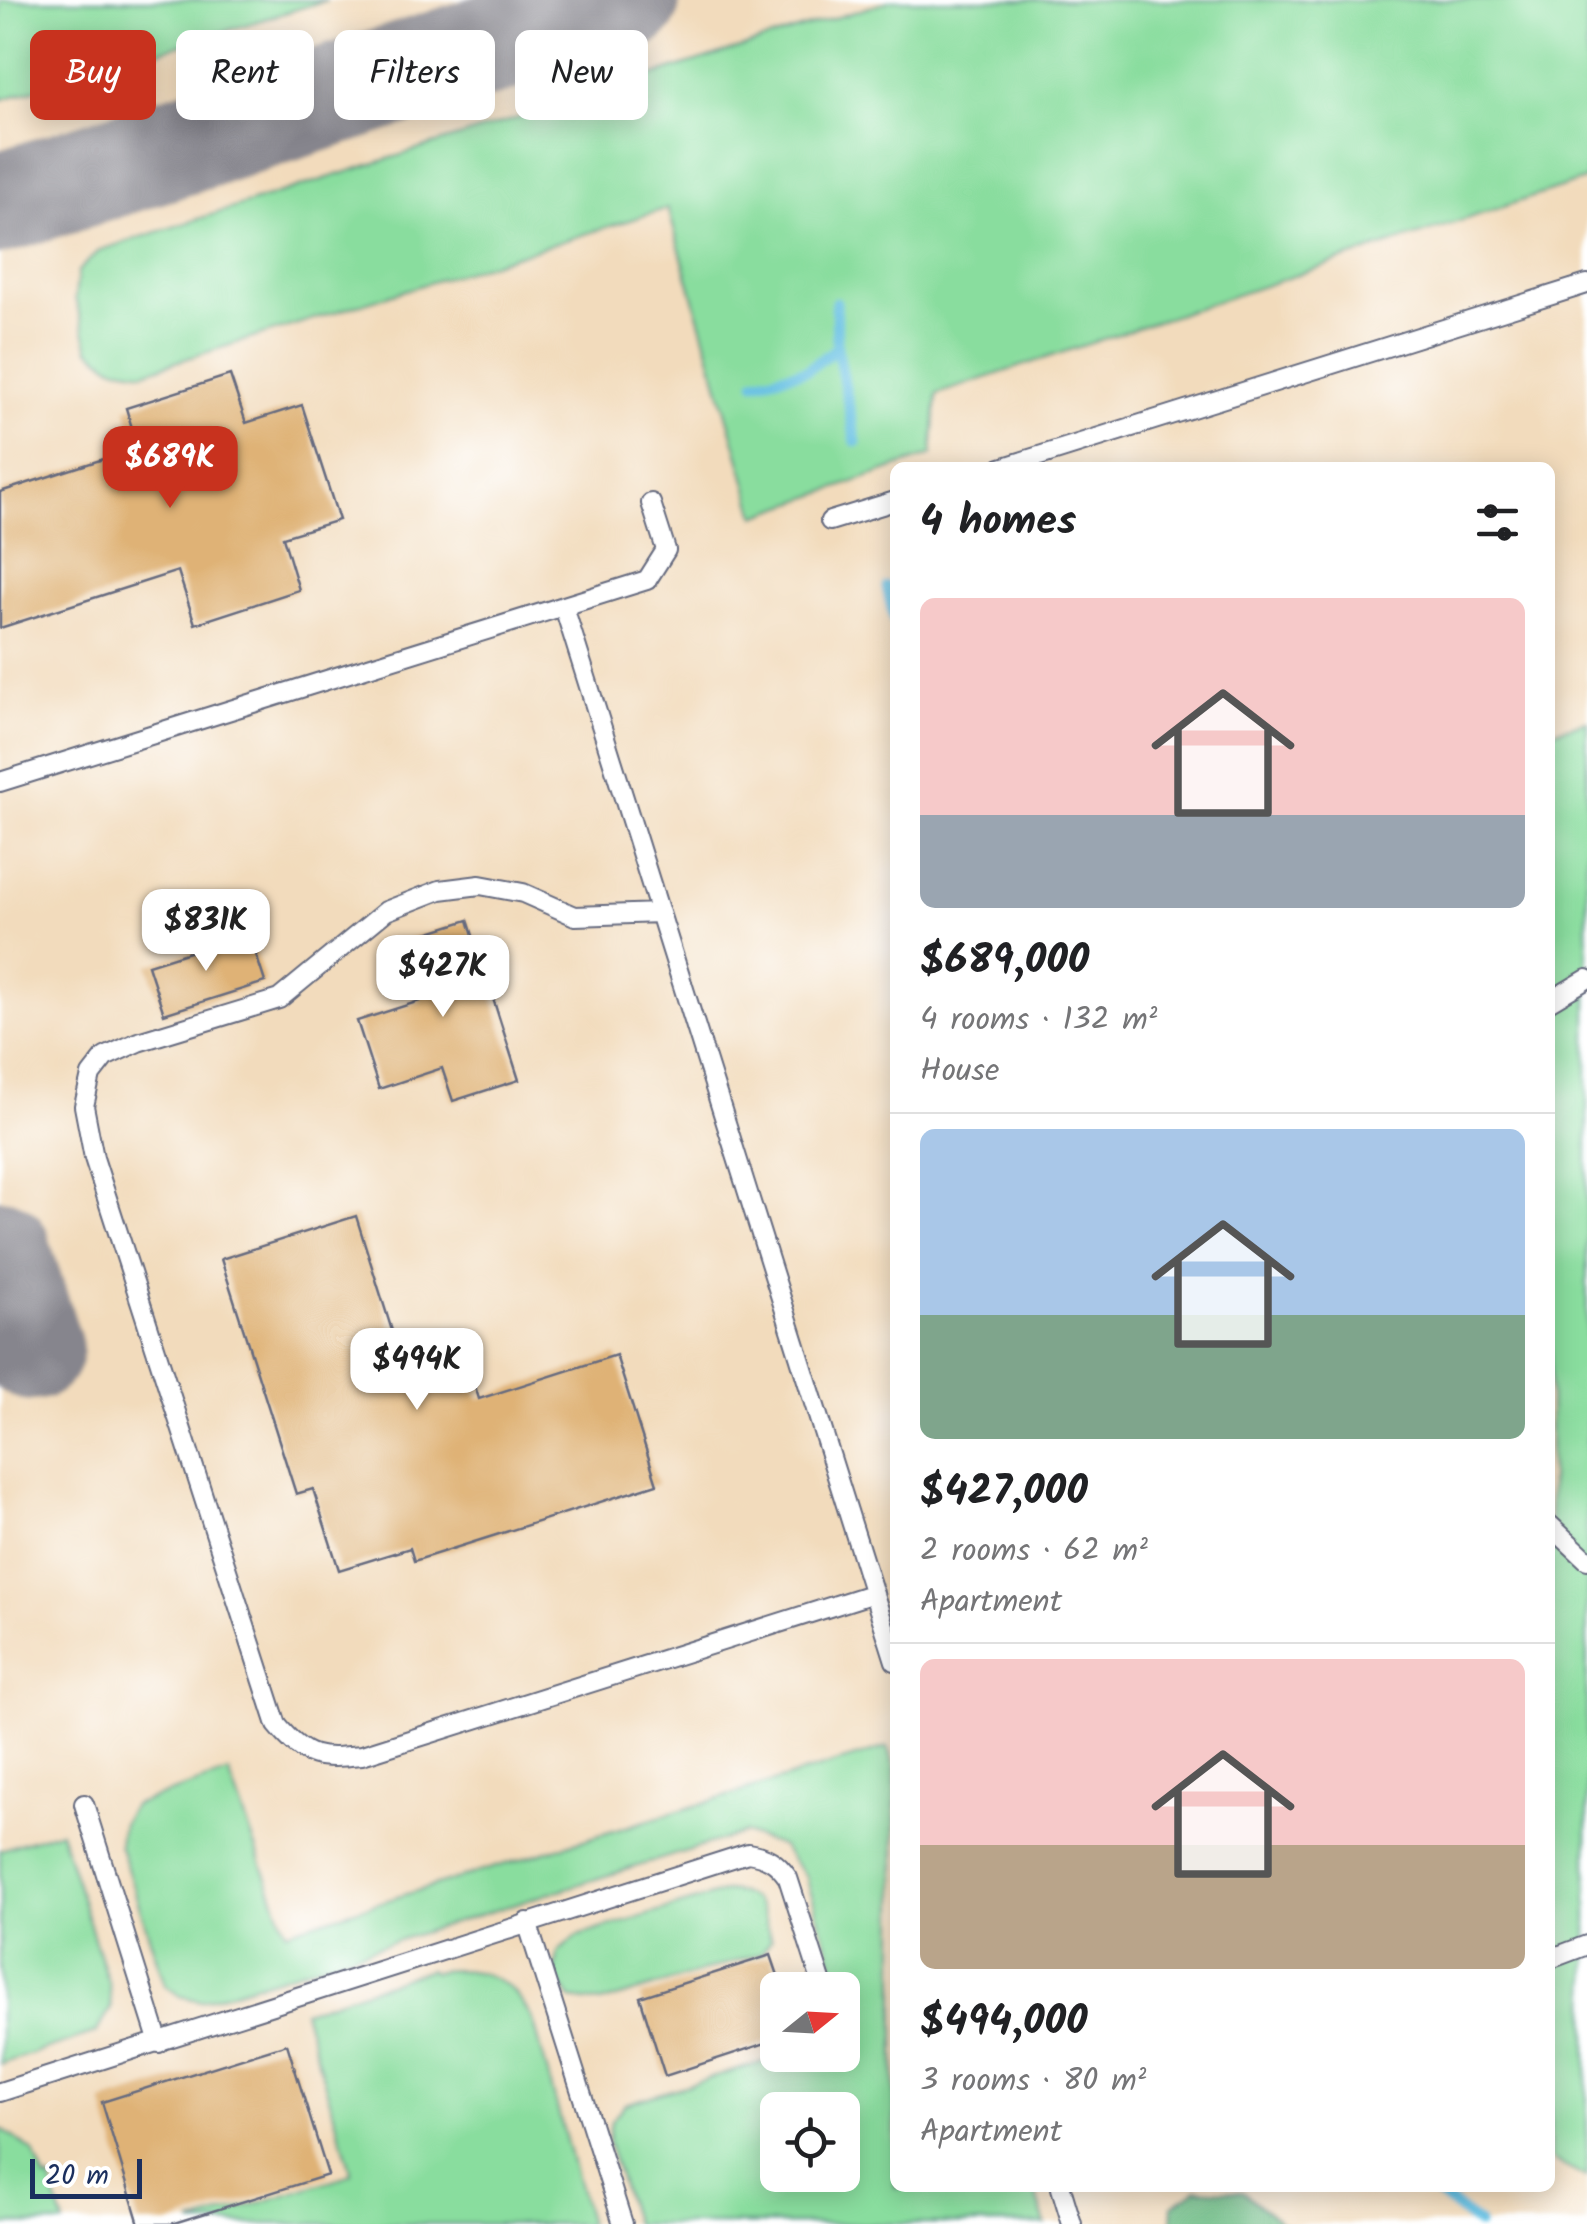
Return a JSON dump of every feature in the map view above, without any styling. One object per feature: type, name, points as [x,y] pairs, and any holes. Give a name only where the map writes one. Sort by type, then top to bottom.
[{"type":"lane","points":[[1020,462],[1587,284]]},
{"type":"lane","points":[[0,782],[647,580],[666,550],[651,502]]},
{"type":"lane","points":[[830,521],[890,503]]},
{"type":"lane","points":[[564,607],[890,1645]]},
{"type":"lane","points":[[660,913],[575,916],[523,893],[480,885],[440,890],[386,911],[279,999],[138,1042],[105,1058],[90,1075],[84,1106],[94,1158],[277,1725],[296,1748],[321,1758],[362,1756],[874,1593]]},
{"type":"lane","points":[[1555,998],[1587,979]]},
{"type":"lane","points":[[1555,1530],[1587,1560]]},
{"type":"lane","points":[[84,1804],[159,2044]]},
{"type":"lane","points":[[0,2092],[748,1853],[764,1856],[788,1878],[818,1972]]},
{"type":"lane","points":[[527,1922],[623,2224]]},
{"type":"lane","points":[[1555,1956],[1587,1944]]},
{"type":"lane","points":[[1061,2192],[1072,2224]]},
{"type":"green space","points":[[0,0],[327,0],[229,30],[176,30],[176,46],[156,52],[156,30],[30,30],[30,91],[0,100]]},
{"type":"green space","points":[[892,0],[1587,0],[1587,179],[937,394],[932,455],[912,462],[890,462],[890,470],[756,516],[668,208],[144,372],[113,367],[89,349],[75,298],[78,271],[100,250],[515,119],[648,120],[648,77]]},
{"type":"green space","points":[[1587,721],[1587,2178],[1555,2162],[1555,731]]},
{"type":"green space","points":[[888,1747],[890,2192],[1035,2192],[1046,2224],[634,2224],[608,2142],[611,2121],[625,2104],[760,2063],[760,2072],[860,2072],[860,1972],[836,1972],[806,1877],[781,1846],[745,1833],[201,2001],[180,1996],[165,1985],[119,1844],[122,1823],[133,1805],[229,1773],[286,1931]]},
{"type":"green space","points":[[60,1831],[109,1985],[111,2008],[96,2033],[0,2064],[0,1850]]},
{"type":"green space","points":[[727,1891],[754,1900],[762,1912],[771,1939],[762,1953],[601,2003],[571,1999],[555,1976],[558,1952],[578,1936]]},
{"type":"green space","points":[[430,1969],[465,1970],[493,1978],[526,2008],[534,2023],[589,2224],[192,2224],[352,2174],[303,2011]]},
{"type":"green space","points":[[0,2128],[33,2151],[45,2180],[50,2179],[64,2224],[0,2224]]},
{"type":"green space","points":[[1192,2192],[1244,2192],[1282,2224],[1172,2224],[1173,2205]]},
{"type":"building","points":[[230,375],[246,423],[302,405],[339,520],[283,537],[299,590],[195,624],[178,571],[0,628],[0,492],[138,448],[126,408]]},
{"type":"building","points":[[468,920],[519,1080],[453,1101],[442,1068],[379,1089],[357,1021],[420,1001],[401,941]]},
{"type":"building","points":[[249,933],[265,982],[164,1014],[148,965]]},
{"type":"building","points":[[356,1216],[399,1353],[459,1334],[479,1399],[616,1355],[657,1484],[414,1561],[410,1548],[339,1570],[313,1489],[296,1494],[221,1259]]},
{"type":"building","points":[[771,1955],[777,1972],[760,1972],[760,2045],[665,2076],[640,1997]]},
{"type":"building","points":[[287,2044],[328,2175],[171,2224],[139,2224],[102,2102]]},
{"type":"waterway","points":[[836,302],[837,348],[856,442]]},
{"type":"waterway","points":[[755,382],[807,370],[837,348]]},
{"type":"waterway","points":[[887,587],[890,600]]},
{"type":"waterway","points":[[1435,2192],[1478,2224]]},
{"type":"taxiway","points":[[0,203],[629,0]]},
{"type":"taxiway","points":[[0,1250],[32,1350]]}]
